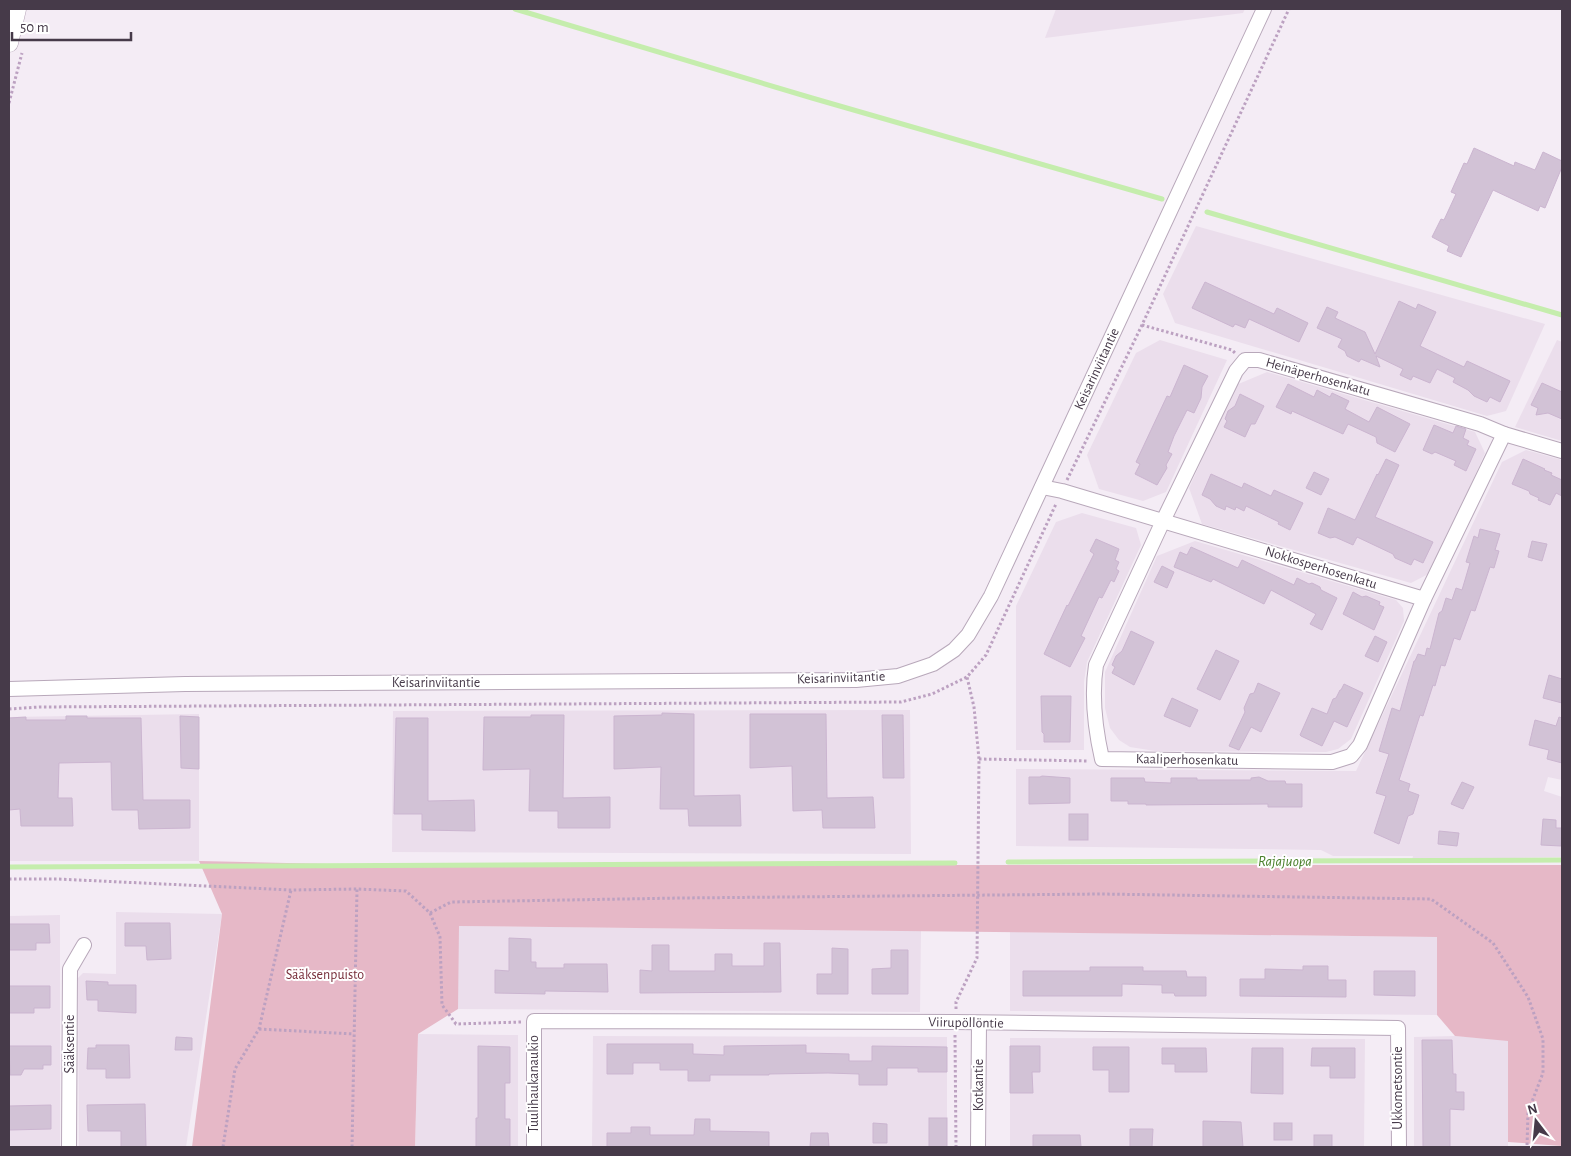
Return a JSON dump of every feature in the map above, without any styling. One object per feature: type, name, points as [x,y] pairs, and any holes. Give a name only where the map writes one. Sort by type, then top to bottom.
[{"type":"street","points":[[9,44],[18,9]]},
{"type":"street","name":"Keisarinviitantie","points":[[9,689],[194,684],[856,680],[898,676],[933,664],[954,650],[968,635],[991,596],[1264,9]]},
{"type":"street","points":[[1102,759],[1096,730],[1093,683],[1096,665],[1236,370],[1245,360]]},
{"type":"street","name":"Heinäperhosenkatu","points":[[1245,360],[1259,360],[1278,365],[1480,424],[1504,434],[1562,451]]},
{"type":"street","points":[[1424,599],[1504,434]]},
{"type":"street","name":"Nokkosperhosenkatu","points":[[1042,487],[1062,491],[1424,599]]},
{"type":"street","name":"Kaaliperhosenkatu","points":[[1102,759],[1332,762],[1351,756],[1360,745],[1424,599]]},
{"type":"street","name":"Sääksentie","points":[[69,1147],[70,969],[84,945]]},
{"type":"street","name":"Viirupöllöntie","points":[[534,1021],[955,1022],[1398,1028]]},
{"type":"street","name":"Tuulihaukanaukio","points":[[534,1021],[534,1147]]},
{"type":"street","name":"Kotkantie","points":[[978,1147],[979,1023]]},
{"type":"street","name":"Ukkometsontie","points":[[1398,1028],[1399,1147]]},
{"type":"path","points":[[9,709],[39,707],[901,702],[932,694],[967,677],[986,656],[1289,9]]},
{"type":"path","points":[[1142,325],[1232,350],[1245,360]]},
{"type":"path","points":[[956,1147],[956,1002],[977,958],[979,759],[974,707],[967,677]]},
{"type":"path","points":[[979,759],[1082,761],[1102,759]]},
{"type":"path","points":[[9,879],[57,879],[291,890],[357,889],[406,891],[430,913],[440,937],[442,1005],[456,1024],[534,1021]]},
{"type":"path","points":[[352,1147],[357,889]]},
{"type":"path","points":[[223,1147],[235,1070],[259,1029],[291,890]]},
{"type":"path","points":[[430,913],[451,902],[672,898],[1101,894],[1431,899],[1493,944],[1528,997],[1543,1039],[1543,1073],[1528,1112],[1527,1147]]},
{"type":"path","points":[[259,1029],[354,1034]]},
{"type":"shaded area","points":[[1056,9],[1245,9],[1243,13],[1045,38]]},
{"type":"shaded area","points":[[1196,226],[1545,324],[1506,411],[1487,416],[1175,323],[1163,294]]},
{"type":"shaded area","points":[[1160,340],[1227,360],[1166,492],[1143,501],[1099,489],[1087,455],[1136,353]]},
{"type":"shaded area","points":[[1557,340],[1562,342],[1562,441],[1515,427]]},
{"type":"shaded area","points":[[1267,372],[1475,432],[1485,453],[1432,572],[1411,583],[1202,524],[1189,488],[1236,385]]},
{"type":"shaded area","points":[[1526,450],[1562,460],[1562,780],[1548,777],[1544,791],[1562,797],[1562,857],[1412,860],[1413,856],[1333,856],[1321,850],[1016,846],[1016,769],[1356,771],[1502,462]]},
{"type":"shaded area","points":[[1082,513],[1136,528],[1141,545],[1087,662],[1084,682],[1084,750],[1016,750],[1016,606],[1056,522]]},
{"type":"shaded area","points":[[1195,541],[1396,600],[1403,608],[1404,621],[1351,739],[1338,749],[1326,752],[1155,751],[1130,747],[1119,740],[1110,728],[1105,708],[1105,672],[1157,556]]},
{"type":"shaded area","points":[[910,710],[911,854],[392,852],[393,711]]},
{"type":"shaded area","points":[[199,714],[199,861],[9,861],[9,717]]},
{"type":"shaded area","points":[[116,912],[222,914],[186,1147],[79,1147],[78,978],[83,973],[116,974]]},
{"type":"shaded area","points":[[60,915],[60,1147],[9,1147],[9,916]]},
{"type":"shaded area","points":[[458,926],[921,931],[920,1012],[458,1009]]},
{"type":"shaded area","points":[[1010,932],[1437,937],[1437,1015],[1010,1011]]},
{"type":"shaded area","points":[[418,1034],[518,1035],[518,1147],[415,1147]]},
{"type":"shaded area","points":[[593,1036],[947,1037],[947,1147],[592,1147]]},
{"type":"shaded area","points":[[1455,1036],[1508,1040],[1508,1147],[1414,1147],[1414,1037]]},
{"type":"shaded area","points":[[1010,1038],[1365,1039],[1364,1147],[1010,1147]]},
{"type":"green space","name":"Sääksenpuisto","points":[[199,861],[374,865],[1562,865],[1562,1146],[1508,1142],[1508,1041],[1455,1036],[1437,1015],[1437,937],[459,926],[458,1009],[418,1034],[415,1147],[192,1147],[222,914]]},
{"type":"building","points":[[1474,148],[1514,166],[1515,162],[1535,170],[1543,152],[1562,161],[1562,167],[1545,208],[1540,206],[1538,211],[1493,190],[1461,257],[1447,251],[1449,246],[1432,237],[1441,219],[1444,220],[1456,194],[1451,192],[1464,163],[1467,164]]},
{"type":"building","points":[[1205,282],[1274,314],[1277,308],[1308,323],[1299,342],[1249,319],[1245,328],[1235,324],[1233,327],[1192,308]]},
{"type":"building","points":[[1399,301],[1416,309],[1418,304],[1436,312],[1420,346],[1464,367],[1467,361],[1510,381],[1500,402],[1490,397],[1487,402],[1474,396],[1468,390],[1453,382],[1455,378],[1437,369],[1430,383],[1413,376],[1411,380],[1400,375],[1403,369],[1376,356],[1380,367],[1361,359],[1359,362],[1347,356],[1345,351],[1338,347],[1342,339],[1317,328],[1327,307],[1338,312],[1335,318],[1365,332],[1375,354]]},
{"type":"building","points":[[1184,365],[1208,376],[1202,387],[1201,398],[1194,413],[1187,410],[1174,436],[1168,452],[1172,454],[1166,465],[1167,468],[1157,485],[1135,474],[1140,464],[1136,462],[1167,396],[1170,397]]},
{"type":"building","points":[[1542,383],[1562,392],[1562,419],[1548,413],[1536,415],[1538,408],[1531,405]]},
{"type":"building","points":[[1288,384],[1314,397],[1317,390],[1330,397],[1332,393],[1349,401],[1345,409],[1369,422],[1377,407],[1410,424],[1395,452],[1377,443],[1376,437],[1348,424],[1343,434],[1292,411],[1291,414],[1276,407]]},
{"type":"building","points":[[1240,394],[1264,406],[1255,424],[1251,424],[1245,437],[1224,427],[1228,411],[1235,406]]},
{"type":"building","points":[[1434,425],[1453,433],[1456,426],[1466,429],[1463,438],[1469,441],[1467,445],[1476,449],[1466,471],[1454,465],[1456,461],[1435,452],[1432,454],[1423,450]]},
{"type":"building","points":[[1386,459],[1399,465],[1375,517],[1433,542],[1423,563],[1414,559],[1411,565],[1357,537],[1353,545],[1335,537],[1330,538],[1318,533],[1328,508],[1355,520]]},
{"type":"building","points":[[1523,459],[1545,469],[1552,473],[1551,475],[1562,480],[1562,496],[1556,493],[1550,505],[1538,500],[1539,498],[1530,494],[1529,491],[1512,484]]},
{"type":"building","points":[[1314,472],[1329,479],[1321,495],[1306,488]]},
{"type":"building","points":[[1211,474],[1242,488],[1244,483],[1271,496],[1274,490],[1303,503],[1290,530],[1278,524],[1279,522],[1246,506],[1244,511],[1236,507],[1235,510],[1226,506],[1225,510],[1216,506],[1210,499],[1202,495]]},
{"type":"building","points":[[1480,529],[1500,534],[1495,550],[1499,551],[1494,568],[1490,567],[1475,611],[1471,610],[1460,640],[1454,638],[1445,666],[1441,665],[1435,686],[1433,685],[1423,716],[1420,715],[1399,780],[1410,784],[1408,791],[1419,795],[1413,814],[1408,816],[1399,844],[1374,833],[1386,796],[1376,793],[1389,754],[1379,751],[1392,708],[1400,711],[1414,661],[1418,654],[1425,656],[1427,648],[1430,649],[1439,613],[1442,611],[1446,598],[1452,600],[1456,588],[1462,590],[1470,563],[1466,562],[1474,536],[1478,538]]},
{"type":"building","points":[[1096,539],[1119,549],[1115,560],[1119,562],[1116,569],[1119,571],[1114,582],[1111,580],[1102,598],[1099,597],[1081,636],[1085,638],[1070,667],[1044,654],[1094,554],[1090,551]]},
{"type":"building","points":[[1532,541],[1547,544],[1542,561],[1528,557]]},
{"type":"building","points":[[1191,547],[1238,568],[1242,560],[1294,585],[1297,578],[1320,587],[1321,590],[1337,598],[1322,630],[1310,624],[1316,614],[1271,590],[1264,604],[1213,579],[1211,582],[1174,567],[1180,552],[1187,555]]},
{"type":"building","points":[[1162,566],[1174,572],[1167,588],[1154,582]]},
{"type":"building","points":[[1353,592],[1362,597],[1366,596],[1380,602],[1379,605],[1384,607],[1374,630],[1343,614]]},
{"type":"building","points":[[1131,631],[1154,642],[1134,685],[1112,673],[1115,667],[1112,665],[1116,656],[1122,651]]},
{"type":"building","points":[[1375,636],[1387,642],[1378,662],[1365,656]]},
{"type":"building","points":[[1216,650],[1239,661],[1220,700],[1197,689]]},
{"type":"building","points":[[1549,675],[1562,679],[1562,703],[1543,698]]},
{"type":"building","points":[[1258,683],[1280,693],[1261,732],[1251,727],[1239,750],[1229,746],[1245,712],[1244,708],[1250,694],[1254,693]]},
{"type":"building","points":[[1344,684],[1363,693],[1347,727],[1334,721],[1322,746],[1301,736],[1312,708],[1327,714],[1333,699],[1336,698]]},
{"type":"building","points":[[1041,696],[1071,696],[1070,742],[1044,742]]},
{"type":"building","points":[[1172,698],[1198,710],[1190,727],[1164,716]]},
{"type":"building","points":[[662,713],[694,714],[694,796],[740,795],[741,826],[689,826],[688,809],[660,809],[661,767],[614,769],[614,716],[662,715]]},
{"type":"building","points":[[750,714],[826,714],[827,798],[873,797],[875,828],[823,828],[822,810],[793,811],[792,766],[750,768]]},
{"type":"building","points":[[531,715],[564,715],[563,798],[610,797],[610,828],[558,828],[558,811],[529,811],[530,769],[483,770],[484,717],[531,717]]},
{"type":"building","points":[[882,715],[903,715],[904,778],[883,778]]},
{"type":"building","points":[[66,716],[141,718],[143,800],[190,800],[190,828],[139,829],[138,810],[112,810],[111,762],[59,763],[58,798],[72,798],[73,826],[21,826],[20,809],[9,810],[9,718],[26,717],[26,720],[66,720]]},
{"type":"building","points":[[180,716],[199,717],[199,769],[181,768]]},
{"type":"building","points":[[1559,717],[1562,718],[1562,763],[1547,759],[1549,750],[1529,745],[1535,720],[1556,726]]},
{"type":"building","points":[[396,718],[428,718],[428,801],[474,800],[475,831],[422,830],[422,814],[394,814]]},
{"type":"building","points":[[1029,777],[1070,778],[1070,803],[1029,804]]},
{"type":"building","points":[[1259,777],[1268,781],[1285,781],[1286,784],[1302,784],[1302,807],[1268,807],[1268,804],[1146,805],[1128,804],[1128,801],[1111,801],[1111,778],[1144,778],[1145,782],[1171,783],[1171,778],[1251,780],[1251,778]]},
{"type":"building","points":[[1462,782],[1474,787],[1463,809],[1451,804]]},
{"type":"building","points":[[1069,814],[1088,814],[1088,840],[1069,840]]},
{"type":"building","points":[[1543,819],[1556,820],[1556,828],[1562,828],[1561,846],[1541,845]]},
{"type":"building","points":[[1439,831],[1459,833],[1457,846],[1438,844]]},
{"type":"building","points":[[125,923],[170,923],[171,959],[147,960],[146,946],[125,946]]},
{"type":"building","points":[[9,924],[49,924],[50,943],[36,943],[36,950],[9,950]]},
{"type":"building","points":[[509,938],[531,939],[531,962],[536,962],[536,968],[564,968],[564,964],[607,964],[608,992],[545,991],[545,994],[495,993],[495,970],[509,971]]},
{"type":"building","points":[[764,943],[780,943],[781,992],[640,993],[640,970],[652,971],[652,945],[669,945],[669,971],[715,971],[715,954],[732,954],[732,966],[764,966]]},
{"type":"building","points":[[832,948],[848,949],[848,994],[817,994],[817,974],[832,974]]},
{"type":"building","points":[[891,950],[908,950],[908,994],[872,994],[872,969],[891,968]]},
{"type":"building","points":[[1303,966],[1328,966],[1328,980],[1346,980],[1346,997],[1240,996],[1240,979],[1265,979],[1265,969],[1303,970]]},
{"type":"building","points":[[1090,967],[1143,967],[1143,971],[1186,971],[1187,977],[1206,977],[1206,996],[1175,996],[1174,993],[1162,993],[1162,985],[1122,984],[1122,996],[1023,996],[1023,971],[1090,971]]},
{"type":"building","points":[[1374,971],[1415,971],[1415,996],[1374,995]]},
{"type":"building","points":[[86,981],[108,982],[108,985],[136,985],[136,1013],[98,1011],[98,1000],[87,1000]]},
{"type":"building","points":[[9,986],[50,986],[50,1008],[34,1008],[34,1013],[9,1013]]},
{"type":"building","points":[[176,1037],[192,1038],[192,1050],[175,1050]]},
{"type":"building","points":[[1422,1040],[1452,1040],[1453,1074],[1456,1074],[1456,1092],[1464,1092],[1464,1110],[1450,1109],[1450,1147],[1423,1147]]},
{"type":"building","points":[[607,1044],[693,1044],[693,1054],[724,1055],[724,1046],[806,1045],[806,1053],[849,1054],[849,1061],[872,1061],[872,1046],[947,1047],[947,1072],[918,1072],[918,1068],[887,1068],[887,1085],[859,1085],[859,1074],[828,1073],[710,1075],[710,1081],[688,1081],[688,1070],[660,1070],[660,1063],[633,1063],[633,1074],[607,1074]]},
{"type":"building","points":[[96,1045],[129,1045],[130,1078],[106,1078],[106,1069],[87,1069],[88,1048],[96,1048]]},
{"type":"building","points":[[9,1046],[51,1046],[51,1065],[43,1065],[43,1069],[24,1069],[21,1075],[10,1075]]},
{"type":"building","points":[[478,1046],[510,1047],[510,1083],[505,1083],[505,1119],[510,1119],[510,1147],[476,1147]]},
{"type":"building","points":[[1010,1046],[1040,1046],[1040,1072],[1032,1072],[1033,1093],[1010,1093]]},
{"type":"building","points":[[1093,1047],[1129,1047],[1129,1092],[1109,1092],[1109,1070],[1093,1070]]},
{"type":"building","points":[[1162,1048],[1206,1048],[1207,1072],[1175,1072],[1175,1064],[1162,1064]]},
{"type":"building","points":[[1252,1048],[1283,1048],[1283,1094],[1251,1093]]},
{"type":"building","points":[[1312,1048],[1355,1048],[1355,1078],[1330,1078],[1330,1066],[1311,1066]]},
{"type":"building","points":[[145,1104],[146,1147],[121,1147],[121,1131],[88,1131],[87,1105]]},
{"type":"building","points":[[51,1105],[51,1129],[9,1130],[9,1106]]},
{"type":"building","points":[[929,1118],[947,1118],[947,1147],[929,1147]]},
{"type":"building","points":[[695,1119],[710,1119],[710,1131],[769,1132],[769,1147],[607,1147],[607,1133],[631,1133],[631,1127],[650,1127],[650,1135],[694,1135]]},
{"type":"building","points":[[1203,1121],[1241,1122],[1243,1147],[1203,1147]]},
{"type":"building","points":[[873,1123],[887,1124],[887,1143],[873,1143]]},
{"type":"building","points":[[1274,1123],[1292,1123],[1292,1140],[1274,1140]]},
{"type":"building","points":[[1130,1129],[1153,1129],[1152,1147],[1130,1147]]},
{"type":"building","points":[[811,1133],[828,1133],[829,1147],[810,1147]]},
{"type":"building","points":[[1033,1135],[1080,1135],[1081,1147],[1033,1147]]},
{"type":"building","points":[[1314,1135],[1332,1135],[1332,1147],[1314,1147]]},
{"type":"waterway","points":[[515,9],[812,98],[1162,199]]},
{"type":"waterway","points":[[1207,212],[1562,315]]},
{"type":"waterway","name":"Rajajuopa","points":[[1008,862],[1562,860]]},
{"type":"waterway","points":[[9,867],[955,863]]}]
